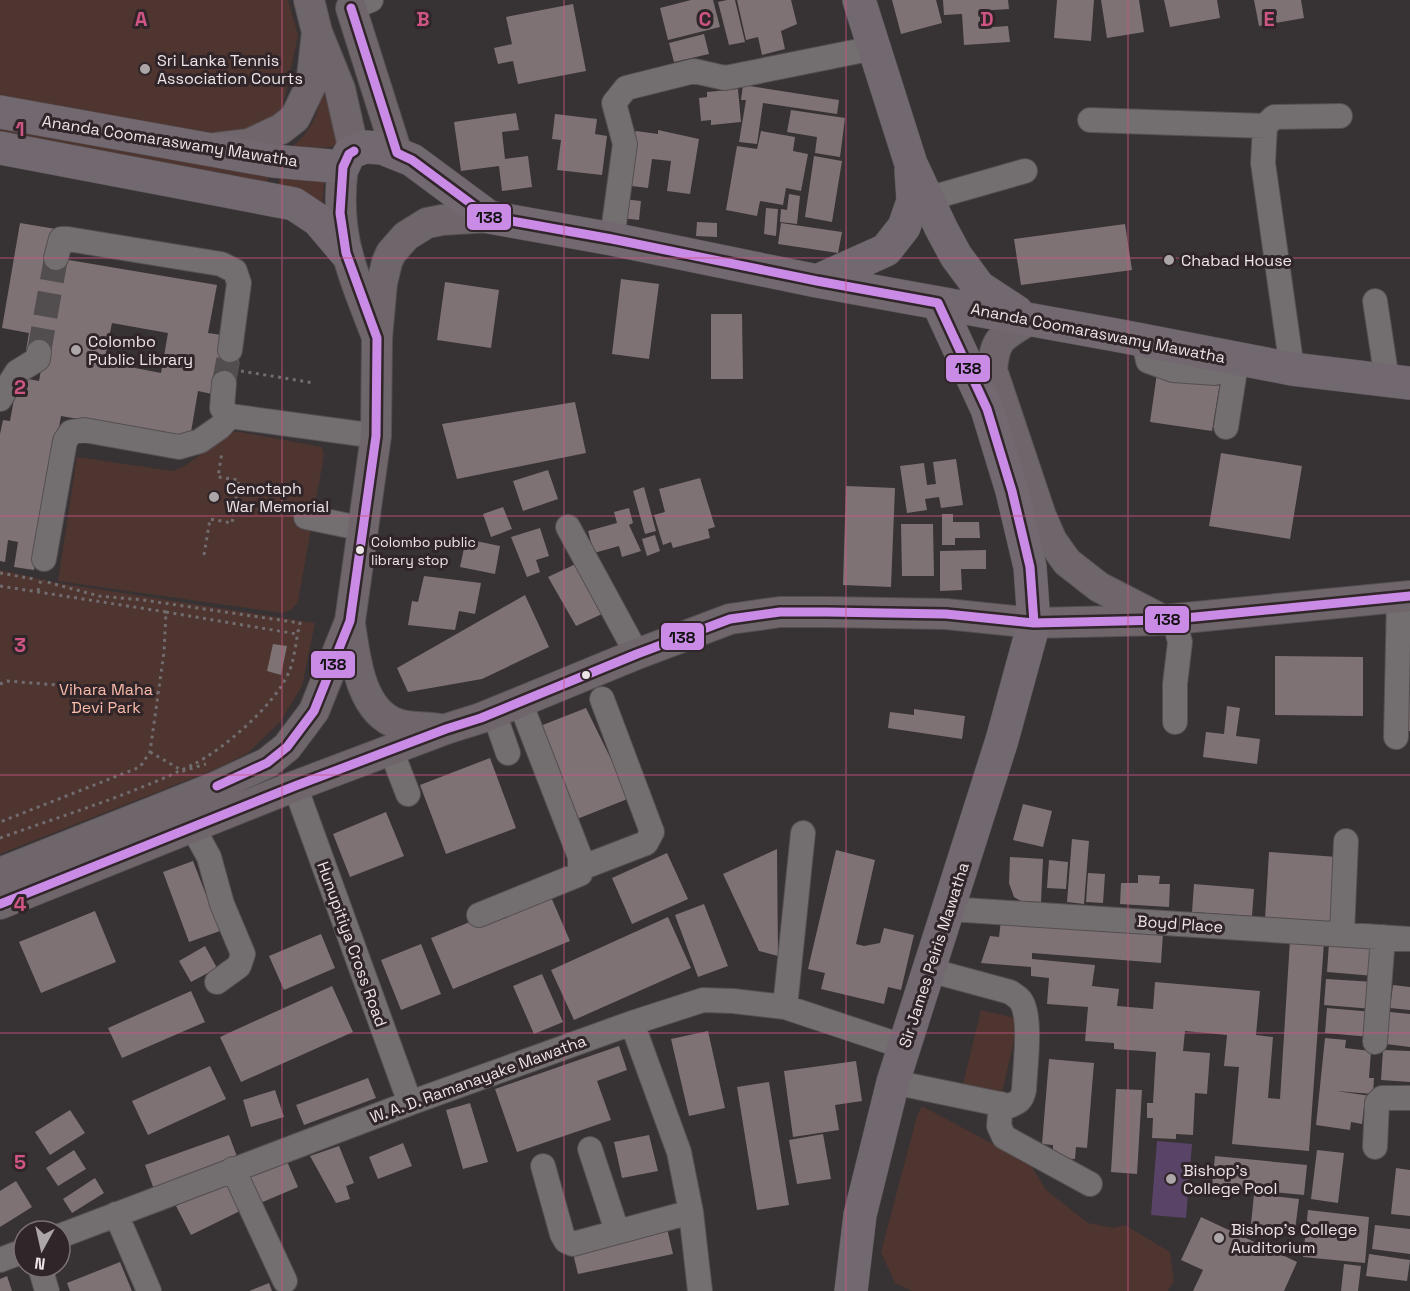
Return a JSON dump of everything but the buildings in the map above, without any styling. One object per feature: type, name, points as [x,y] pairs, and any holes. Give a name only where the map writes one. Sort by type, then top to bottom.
[{"type":"highway","points":[[859,0],[911,164],[952,250],[979,287],[1029,320]]},
{"type":"highway","name":"Ananda Coomaraswamy Mawatha","points":[[0,112],[273,161],[354,155],[382,148],[412,160],[489,217],[1231,358],[1292,369],[1398,382]]},
{"type":"highway","name":"Ananda Coomaraswamy Mawatha","points":[[0,148],[294,204],[318,220],[346,253]]},
{"type":"highway","points":[[817,281],[886,250],[903,227],[913,201],[911,164]]},
{"type":"highway","name":"Sir James Peiris Mawatha","points":[[851,1291],[860,1215],[893,1082],[1002,740],[1034,623],[1030,567],[1012,491],[987,409],[938,303]]},
{"type":"main road","points":[[309,0],[317,32],[340,88],[354,155]]},
{"type":"main road","points":[[356,3],[397,153]]},
{"type":"main road","points":[[356,3],[354,155],[340,194],[346,253],[377,338]]},
{"type":"main road","points":[[201,149],[249,144],[282,129],[295,118],[311,85],[317,32]]},
{"type":"main road","points":[[0,873],[215,787],[267,763],[287,747],[314,711],[350,621],[376,436],[377,338],[384,272],[397,245],[406,236],[427,223],[489,217]]},
{"type":"main road","points":[[1029,320],[1008,333],[995,346],[992,370],[1041,516],[1052,541],[1067,562],[1100,587],[1169,620]]},
{"type":"main road","points":[[0,904],[295,786],[507,707],[729,619],[780,612],[946,614],[1034,623],[1169,620],[1404,597]]},
{"type":"main road","points":[[350,621],[356,667],[368,699],[383,715],[397,724],[446,729]]},
{"type":"street","points":[[612,239],[625,144],[614,103],[626,88],[694,71],[725,78],[874,48]]},
{"type":"street","points":[[1292,369],[1263,163],[1265,126],[1274,117],[1340,116]]},
{"type":"street","points":[[1090,120],[1265,126]]},
{"type":"street","points":[[927,199],[1025,171]]},
{"type":"street","points":[[56,258],[59,243],[62,239],[68,239],[221,264],[235,271],[239,283],[230,368],[222,408],[230,416],[376,436]]},
{"type":"street","points":[[1376,301],[1398,382]]},
{"type":"street","points":[[0,399],[17,372],[38,359],[39,352]]},
{"type":"street","points":[[1226,427],[1231,358]]},
{"type":"street","points":[[44,559],[65,441],[71,432],[84,430],[179,447],[200,441],[220,427],[230,416]]},
{"type":"street","points":[[306,517],[364,529]]},
{"type":"street","points":[[568,527],[637,654]]},
{"type":"street","points":[[1396,736],[1404,597]]},
{"type":"street","points":[[1169,620],[1180,642],[1175,684],[1175,722]]},
{"type":"street","points":[[581,868],[646,843],[652,832],[602,699]]},
{"type":"street","points":[[507,707],[508,753]]},
{"type":"street","points":[[479,915],[580,874],[581,868],[580,857],[507,707]]},
{"type":"street","points":[[391,750],[408,794]]},
{"type":"street","name":"Hunupitiya Cross Road","points":[[295,786],[410,1103]]},
{"type":"street","points":[[193,828],[208,857],[222,904],[243,954],[239,966],[217,982]]},
{"type":"street","points":[[785,1007],[803,833]]},
{"type":"street","points":[[1342,934],[1346,841]]},
{"type":"street","name":"Boyd Place","points":[[949,909],[1410,939]]},
{"type":"street","points":[[1375,1042],[1383,937]]},
{"type":"street","points":[[893,1082],[1009,1106],[1018,1103],[1022,1098],[1026,1021],[1023,1005],[1018,997],[1011,992],[929,970]]},
{"type":"street","name":"W. A. D. Ramanayake Mawatha","points":[[72,1231],[410,1103],[632,1023],[703,1000],[785,1007],[905,1047]]},
{"type":"street","points":[[632,1023],[679,1152],[691,1212],[700,1291]]},
{"type":"street","points":[[1375,1147],[1377,1103],[1382,1098],[1410,1098]]},
{"type":"street","points":[[1001,1104],[999,1126],[1004,1137],[1090,1184]]},
{"type":"street","points":[[590,1149],[616,1231]]},
{"type":"street","points":[[543,1166],[566,1241],[573,1244],[691,1212]]},
{"type":"street","points":[[233,1169],[285,1281]]},
{"type":"street","points":[[116,1214],[148,1291]]},
{"type":"path","points":[[230,368],[314,383]]},
{"type":"path","points":[[204,555],[210,519],[232,523],[239,480],[218,477],[223,450]]},
{"type":"path","points":[[235,505],[306,517]]},
{"type":"path","points":[[0,573],[28,577],[99,596],[143,600],[300,623],[289,672],[269,704],[230,739],[193,765],[0,838]]},
{"type":"path","points":[[0,586],[297,634]]},
{"type":"path","points":[[0,822],[140,767],[150,752],[166,612]]},
{"type":"path","points":[[0,684],[7,681],[158,693]]},
{"type":"path","points":[[150,752],[183,771],[206,763],[215,787]]},
{"type":"green space","name":"Sri Lanka Tennis Association Courts","points":[[0,0],[288,0],[298,35],[282,111],[244,139],[0,103]]},
{"type":"green space","points":[[322,87],[341,146],[288,150],[296,144],[312,123],[319,106]]},
{"type":"green space","points":[[0,127],[269,174],[267,185],[0,137]]},
{"type":"green space","points":[[327,175],[322,207],[278,186],[280,176]]},
{"type":"green space","points":[[220,432],[240,432],[322,447],[324,455],[298,602],[291,610],[283,613],[58,581],[77,457],[173,471],[193,460]]},
{"type":"green space","name":"Vihara Maha Devi Park","points":[[0,570],[58,583],[315,623],[302,686],[280,722],[248,753],[218,768],[0,854]]},
{"type":"green space","points":[[981,1010],[1019,1019],[1001,1097],[962,1088]]},
{"type":"green space","points":[[922,1106],[1030,1164],[1046,1190],[1088,1223],[1114,1228],[1125,1225],[1170,1252],[1174,1280],[1168,1291],[912,1291],[895,1283],[881,1252],[917,1116]]},
{"type":"shaded area","name":"Bishop's College Pool","points":[[1157,1141],[1192,1144],[1186,1218],[1151,1215]]},
{"type":"tunnel","points":[[39,352],[56,258]]},
{"type":"tunnel","points":[[224,383],[230,350]]},
{"type":"transit line","name":"138","points":[[351,8],[397,153],[412,160],[489,217],[938,303],[987,409],[1012,491],[1030,567],[1034,623]]},
{"type":"transit line","name":"138","points":[[217,786],[267,763],[287,747],[314,711],[350,621],[376,436],[377,338],[346,253],[340,213],[343,167],[349,154],[354,151]]},
{"type":"transit line","name":"138","points":[[0,904],[295,786],[481,718],[637,654],[730,619],[780,612],[827,612],[946,614],[1034,623],[1164,620],[1410,596]]},
{"type":"place","name":"Sri Lanka Tennis Association Courts","points":[[145,69]]},
{"type":"place","name":"Chabad House","points":[[1169,260]]},
{"type":"place","name":"Colombo Public Library","points":[[76,350]]},
{"type":"place","name":"Cenotaph War Memorial","points":[[214,497]]},
{"type":"place","name":"Colombo public library stop","points":[[360,550]]},
{"type":"place","name":"Bishop's College Pool","points":[[1171,1179]]},
{"type":"place","name":"Bishop's College Auditorium","points":[[1219,1238]]}]
